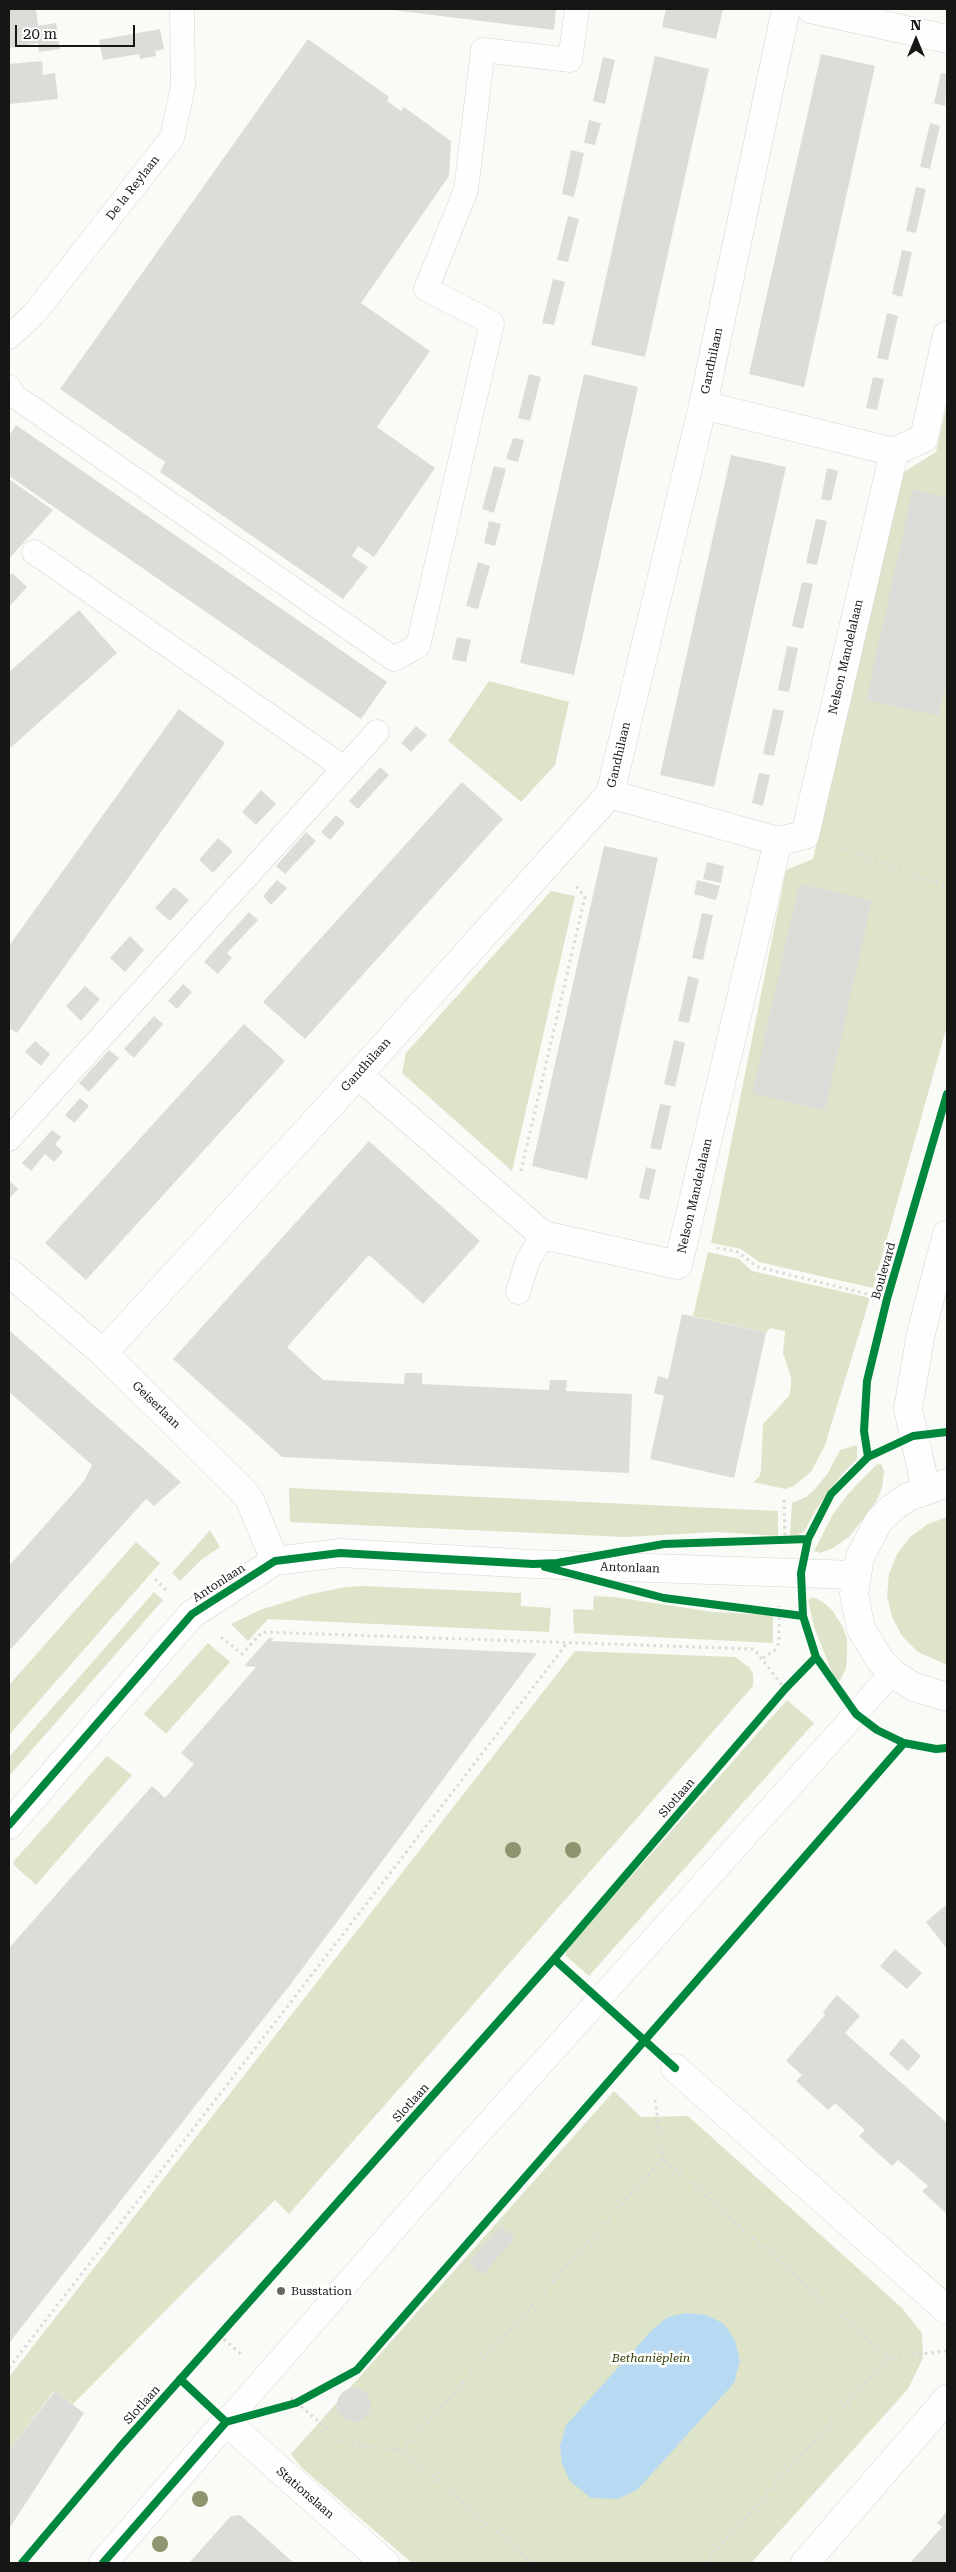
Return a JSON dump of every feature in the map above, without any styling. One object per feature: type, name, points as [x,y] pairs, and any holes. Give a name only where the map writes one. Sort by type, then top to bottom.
[{"type":"street","name":"Gandhilaan","points":[[103,1353],[358,1075],[610,794],[703,405],[786,9]]},
{"type":"street","points":[[811,9],[947,39]]},
{"type":"street","points":[[703,405],[894,452],[924,438],[947,335]]},
{"type":"street","name":"Nelson Mandelalaan","points":[[805,835],[894,452]]},
{"type":"street","points":[[610,794],[778,841],[805,835]]},
{"type":"street","name":"Nelson Mandelalaan","points":[[358,1075],[543,1235],[678,1266],[778,841]]},
{"type":"street","points":[[947,1234],[921,1332],[908,1409],[937,1486],[908,1497],[878,1522],[868,1538],[855,1575],[854,1594],[862,1629],[880,1660],[892,1673],[914,1687],[947,1696]]},
{"type":"street","name":"Geiserlaan","points":[[9,1272],[103,1353],[242,1490],[248,1498],[275,1561]]},
{"type":"street","name":"Antonlaan","points":[[9,1825],[192,1614],[275,1561],[340,1553],[533,1564],[855,1575]]},
{"type":"street","points":[[675,2068],[947,2310]]},
{"type":"street","points":[[806,2563],[947,2399]]},
{"type":"street","points":[[103,2563],[226,2422]]},
{"type":"street","name":"Stationslaan","points":[[226,2422],[385,2563]]},
{"type":"lane","name":"De la Reylaan","points":[[9,336],[34,314],[172,138],[183,86],[182,9]]},
{"type":"lane","points":[[9,387],[13,395],[394,659],[418,646],[492,323],[426,289],[466,190],[483,50],[570,60],[577,9]]},
{"type":"lane","points":[[34,552],[344,768]]},
{"type":"lane","points":[[9,1139],[377,732]]},
{"type":"lane","points":[[518,1292],[528,1260],[543,1235]]},
{"type":"lane","points":[[226,2422],[437,2180],[892,1673]]},
{"type":"path","points":[[805,835],[947,887]]},
{"type":"path","points":[[513,1209],[584,897],[552,858]]},
{"type":"path","points":[[684,1241],[736,1251],[758,1267],[888,1299]]},
{"type":"path","points":[[776,1540],[808,1539],[801,1573]]},
{"type":"path","points":[[155,1580],[192,1614],[242,1654],[262,1632],[754,1648],[785,1690]]},
{"type":"path","points":[[769,1611],[786,1614]]},
{"type":"path","points":[[9,2368],[568,1642]]},
{"type":"path","points":[[779,1697],[791,1683]]},
{"type":"path","points":[[654,2091],[663,2158],[888,2358]]},
{"type":"path","points":[[403,2450],[663,2158]]},
{"type":"path","points":[[213,2342],[226,2328]]},
{"type":"path","points":[[705,2563],[888,2358],[947,2351]]},
{"type":"path","points":[[289,2405],[305,2399]]},
{"type":"path","points":[[345,2444],[403,2450],[532,2563]]},
{"type":"green space","points":[[947,404],[947,1026],[873,1288],[759,1262],[741,1249],[711,1243],[786,870],[813,859],[904,472],[936,452]]},
{"type":"green space","points":[[489,681],[569,702],[555,765],[521,802],[448,741]]},
{"type":"green space","points":[[551,891],[575,896],[512,1171],[402,1073],[406,1053]]},
{"type":"green space","points":[[708,1252],[739,1259],[752,1271],[870,1298],[825,1445],[811,1472],[794,1486],[785,1489],[753,1482],[759,1477],[761,1471],[763,1424],[789,1396],[791,1388],[791,1377],[783,1353],[785,1331],[770,1328],[766,1333],[693,1316]]},
{"type":"green space","points":[[857,1445],[857,1459],[843,1473],[815,1511],[804,1532],[796,1536],[790,1535],[792,1503],[806,1497],[815,1489],[828,1473],[840,1450]]},
{"type":"green space","points":[[877,1464],[882,1465],[884,1472],[882,1488],[876,1502],[849,1537],[833,1548],[820,1553],[814,1551],[833,1514],[848,1494]]},
{"type":"green space","points":[[289,1488],[778,1511],[778,1536],[716,1532],[625,1537],[290,1522]]},
{"type":"green space","points":[[947,1517],[947,1665],[918,1652],[902,1636],[892,1617],[887,1596],[889,1574],[897,1554],[910,1537],[928,1524]]},
{"type":"green space","points":[[210,1530],[220,1547],[201,1560],[180,1581],[172,1573]]},
{"type":"green space","points":[[136,1542],[160,1563],[9,1735],[9,1685]]},
{"type":"green space","points":[[363,1586],[521,1593],[521,1606],[551,1608],[549,1632],[268,1619],[248,1641],[231,1624],[260,1610],[311,1594],[346,1587]]},
{"type":"green space","points":[[154,1592],[163,1600],[9,1776],[9,1757]]},
{"type":"green space","points":[[594,1596],[614,1597],[714,1612],[773,1615],[773,1643],[574,1633],[573,1609],[593,1610]]},
{"type":"green space","points":[[813,1597],[823,1602],[832,1610],[843,1627],[847,1639],[846,1668],[840,1681],[835,1680],[814,1627],[808,1600]]},
{"type":"green space","points":[[208,1643],[230,1662],[166,1734],[144,1714]]},
{"type":"green space","points":[[575,1651],[735,1657],[749,1667],[753,1674],[753,1686],[289,2214],[275,2200],[73,2404],[54,2391],[9,2450],[9,2377]]},
{"type":"green space","points":[[787,1700],[814,1723],[589,1976],[566,1956],[566,1950]]},
{"type":"green space","points":[[107,1756],[132,1775],[36,1885],[14,1865],[14,1861]]},
{"type":"green space","name":"Bethaniëplein","points":[[614,2091],[641,2117],[688,2116],[902,2308],[922,2333],[923,2358],[908,2389],[751,2563],[412,2563],[301,2467],[291,2454]]},
{"type":"water","points":[[686,2313],[705,2315],[723,2323],[735,2340],[740,2361],[734,2383],[637,2490],[618,2499],[591,2498],[570,2481],[562,2464],[560,2446],[566,2425],[654,2328],[668,2317]]},
{"type":"building","points":[[9,9],[36,9],[38,26],[56,23],[60,49],[39,52],[38,43],[9,48]]},
{"type":"building","points":[[384,9],[556,9],[554,30]]},
{"type":"building","points":[[666,9],[723,9],[716,39],[662,27]]},
{"type":"building","points":[[160,29],[164,49],[155,51],[156,56],[140,59],[139,54],[103,60],[99,40]]},
{"type":"building","points":[[308,39],[389,97],[387,101],[401,111],[404,107],[451,141],[449,176],[361,303],[430,351],[377,427],[435,468],[374,557],[358,546],[352,556],[368,567],[343,599],[160,472],[165,462],[60,389]]},
{"type":"building","points":[[821,54],[875,66],[804,387],[749,374]]},
{"type":"building","points":[[655,56],[709,69],[645,357],[591,345]]},
{"type":"building","points":[[603,57],[615,60],[605,104],[593,101]]},
{"type":"building","points":[[42,61],[43,75],[55,73],[58,99],[9,104],[9,64]]},
{"type":"building","points":[[941,73],[947,74],[945,106],[934,103]]},
{"type":"building","points":[[589,120],[601,123],[595,145],[584,143]]},
{"type":"building","points":[[930,123],[940,126],[930,169],[920,167]]},
{"type":"building","points":[[571,150],[584,153],[574,197],[562,194]]},
{"type":"building","points":[[916,187],[926,189],[916,233],[906,231]]},
{"type":"building","points":[[568,216],[579,219],[568,262],[557,260]]},
{"type":"building","points":[[902,250],[912,252],[902,297],[892,294]]},
{"type":"building","points":[[553,279],[565,282],[554,325],[542,323]]},
{"type":"building","points":[[887,313],[898,316],[888,360],[877,358]]},
{"type":"building","points":[[529,374],[541,377],[530,421],[518,418]]},
{"type":"building","points":[[584,374],[638,387],[574,675],[520,663]]},
{"type":"building","points":[[873,377],[884,379],[877,410],[866,408]]},
{"type":"building","points":[[16,425],[387,682],[361,719],[9,476],[9,436]]},
{"type":"building","points":[[513,438],[524,440],[518,462],[506,459]]},
{"type":"building","points":[[731,455],[786,467],[714,787],[660,775]]},
{"type":"building","points":[[494,466],[506,469],[494,513],[482,509]]},
{"type":"building","points":[[827,468],[838,471],[831,501],[821,499]]},
{"type":"building","points":[[9,479],[53,510],[9,559]]},
{"type":"building","points":[[913,489],[947,497],[947,677],[939,716],[866,700]]},
{"type":"building","points":[[816,519],[827,521],[817,565],[806,563]]},
{"type":"building","points":[[489,521],[501,524],[495,546],[484,543]]},
{"type":"building","points":[[478,562],[490,566],[478,609],[466,606]]},
{"type":"building","points":[[12,573],[27,587],[9,607],[9,577]]},
{"type":"building","points":[[802,582],[813,584],[803,629],[792,626]]},
{"type":"building","points":[[79,610],[117,653],[9,749],[9,672]]},
{"type":"building","points":[[457,637],[471,640],[466,662],[452,659]]},
{"type":"building","points":[[787,646],[798,648],[789,692],[778,690]]},
{"type":"building","points":[[179,709],[225,743],[17,1033],[9,1028],[9,946]]},
{"type":"building","points":[[773,709],[784,711],[774,756],[763,754]]},
{"type":"building","points":[[416,726],[427,735],[411,752],[401,743]]},
{"type":"building","points":[[380,767],[389,775],[358,809],[349,801]]},
{"type":"building","points":[[759,773],[770,775],[763,806],[752,803]]},
{"type":"building","points":[[462,782],[503,819],[305,1039],[263,1002]]},
{"type":"building","points":[[261,790],[276,804],[256,825],[242,812]]},
{"type":"building","points":[[336,815],[345,823],[330,840],[321,832]]},
{"type":"building","points":[[306,832],[316,841],[285,874],[276,866]]},
{"type":"building","points":[[218,838],[233,851],[213,873],[199,860]]},
{"type":"building","points":[[604,846],[658,858],[587,1179],[532,1166]]},
{"type":"building","points":[[707,862],[724,866],[721,883],[703,879]]},
{"type":"building","points":[[277,880],[287,888],[271,905],[263,896]]},
{"type":"building","points":[[697,880],[720,886],[716,900],[694,894]]},
{"type":"building","points":[[799,884],[872,900],[825,1110],[752,1094]]},
{"type":"building","points":[[174,887],[189,900],[170,921],[155,908]]},
{"type":"building","points":[[249,912],[258,920],[227,953],[232,958],[218,974],[204,962]]},
{"type":"building","points":[[702,913],[713,915],[703,960],[692,958]]},
{"type":"building","points":[[130,936],[144,950],[125,972],[110,958]]},
{"type":"building","points":[[688,976],[699,979],[689,1023],[678,1021]]},
{"type":"building","points":[[183,984],[192,992],[177,1009],[168,1001]]},
{"type":"building","points":[[85,986],[100,999],[81,1021],[66,1006]]},
{"type":"building","points":[[154,1016],[163,1024],[134,1058],[124,1049]]},
{"type":"building","points":[[244,1024],[285,1061],[86,1280],[45,1243]]},
{"type":"building","points":[[674,1040],[685,1043],[675,1087],[664,1084]]},
{"type":"building","points":[[35,1041],[50,1054],[41,1066],[25,1052]]},
{"type":"building","points":[[109,1050],[119,1058],[89,1092],[79,1083]]},
{"type":"building","points":[[80,1098],[89,1106],[74,1123],[65,1115]]},
{"type":"building","points":[[660,1104],[671,1106],[661,1150],[650,1148]]},
{"type":"building","points":[[52,1130],[61,1137],[55,1144],[63,1152],[54,1162],[45,1154],[31,1171],[22,1163]]},
{"type":"building","points":[[369,1141],[480,1241],[423,1304],[369,1255],[287,1347],[323,1380],[404,1384],[405,1373],[422,1373],[422,1384],[549,1390],[550,1380],[567,1380],[566,1391],[632,1394],[629,1473],[282,1457],[173,1359]]},
{"type":"building","points":[[646,1167],[656,1170],[649,1200],[639,1198]]},
{"type":"building","points":[[9,1180],[18,1189],[9,1199]]},
{"type":"building","points":[[682,1314],[766,1333],[734,1478],[650,1459],[664,1396],[654,1393],[658,1376],[668,1379]]},
{"type":"building","points":[[9,1330],[181,1482],[154,1506],[146,1499],[9,1651],[9,1566],[84,1481],[92,1465],[9,1392]]},
{"type":"building","points":[[269,1638],[274,1638],[271,1641],[537,1653],[290,1985],[9,2343],[9,1948],[152,1786],[165,1798],[194,1764],[181,1753],[256,1667],[244,1666]]},
{"type":"building","points":[[947,1904],[947,1949],[926,1922]]},
{"type":"building","points":[[895,1949],[922,1973],[907,1989],[880,1966]]},
{"type":"building","points":[[837,1995],[860,2016],[845,2033],[947,2123],[947,2214],[922,2191],[928,2186],[898,2160],[892,2166],[859,2136],[865,2130],[835,2103],[828,2110],[796,2081],[802,2075],[786,2061],[825,2015],[823,2012]]},
{"type":"building","points":[[902,2038],[921,2056],[908,2071],[889,2054]]},
{"type":"building","points":[[501,2226],[515,2238],[482,2275],[469,2262]]},
{"type":"building","points":[[354,2388],[366,2393],[371,2405],[366,2417],[354,2422],[342,2417],[337,2405],[342,2393]]},
{"type":"building","points":[[55,2391],[84,2413],[9,2529],[9,2450]]},
{"type":"building","points":[[947,2511],[947,2563],[910,2563],[942,2527],[937,2523]]},
{"type":"building","points":[[240,2515],[294,2563],[189,2563],[231,2516]]},
{"type":"cycle path","name":"Boulevard","points":[[868,1457],[864,1431],[867,1381],[887,1299],[947,1094]]},
{"type":"cycle path","points":[[947,1432],[913,1436],[868,1457],[831,1494],[808,1539],[801,1573],[803,1616],[816,1657],[856,1714],[877,1730],[904,1743],[936,1749],[947,1748]]},
{"type":"cycle path","points":[[9,1825],[192,1614],[275,1561],[340,1553],[533,1564],[557,1563],[664,1544],[808,1539]]},
{"type":"cycle path","points":[[545,1567],[664,1598],[803,1616]]},
{"type":"cycle path","name":"Slotlaan","points":[[22,2563],[120,2447],[554,1959],[785,1689],[816,1657]]},
{"type":"cycle path","points":[[103,2563],[226,2422],[296,2403],[357,2370],[904,1743]]},
{"type":"cycle path","points":[[554,1959],[675,2068]]},
{"type":"cycle path","points":[[180,2379],[226,2422]]},
{"type":"place","name":"Busstation","points":[[281,2291]]}]
